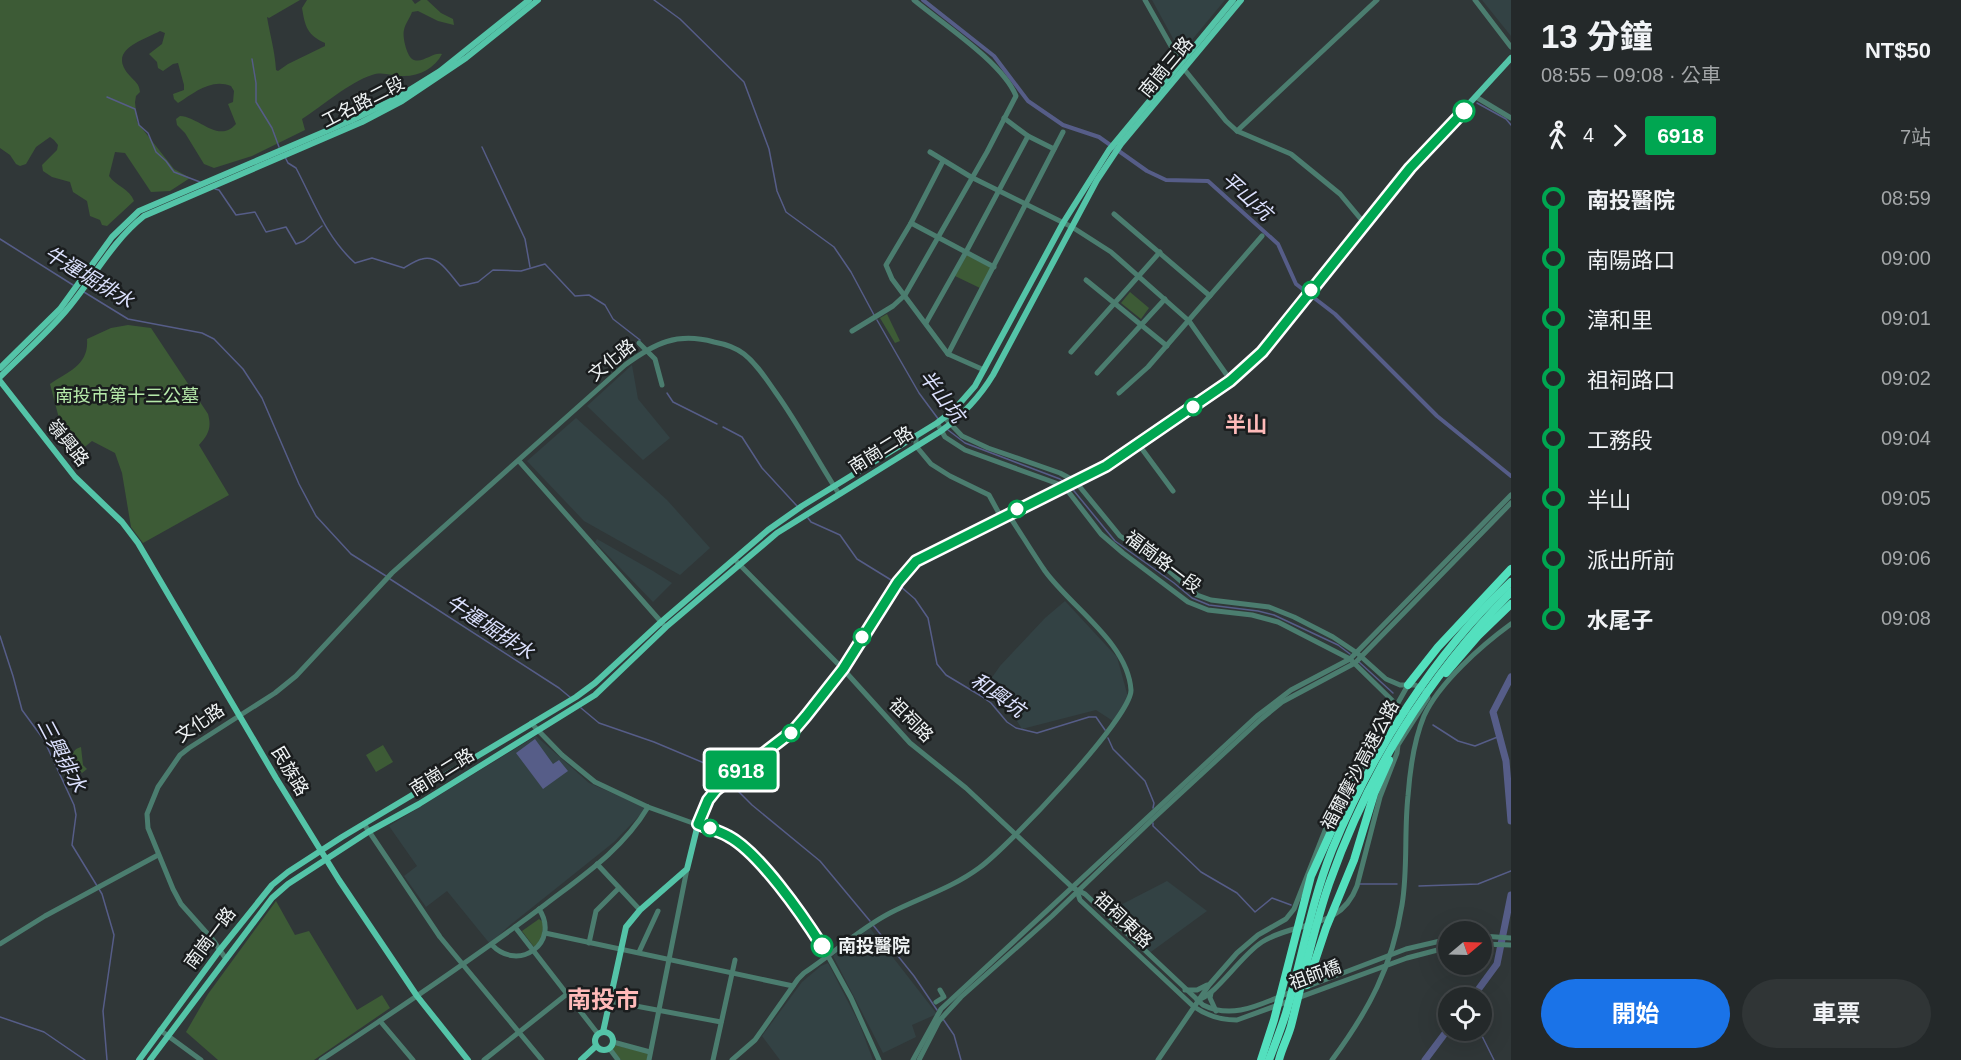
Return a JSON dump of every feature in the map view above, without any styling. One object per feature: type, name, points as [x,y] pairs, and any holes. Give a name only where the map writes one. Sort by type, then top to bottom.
[{"type":"highway","points":[[1408,685],[1438,647],[1511,569]]},
{"type":"highway","name":"福爾摩沙高速公路","points":[[1269,1060],[1286,1013],[1311,911],[1332,850],[1357,795],[1410,702],[1462,634],[1511,582]]},
{"type":"highway","name":"福爾摩沙高速公路","points":[[1279,1060],[1291,1028],[1328,887],[1347,835],[1374,776],[1401,731],[1456,652],[1511,592]]},
{"type":"highway","points":[[1428,698],[1478,636],[1511,604]]},
{"type":"highway","points":[[1291,1028],[1326,928],[1354,860],[1374,794],[1398,744]]},
{"type":"highway","points":[[1261,1060],[1274,1020],[1311,876],[1353,783]]},
{"type":"main road","points":[[441,73],[529,0]]},
{"type":"main road","points":[[441,73],[538,0]]},
{"type":"main road","name":"南崗三路","points":[[1112,152],[1233,0]]},
{"type":"main road","name":"南崗三路","points":[[1182,66],[1241,0]]},
{"type":"main road","points":[[600,1033],[611,1036],[611,1045],[602,1050],[596,1046],[595,1039],[600,1033],[609,1001],[626,927],[640,909],[687,869],[698,824],[708,800],[727,781],[794,730],[843,669],[910,567],[922,557],[1106,466],[1230,381],[1262,352],[1410,168],[1511,58]]},
{"type":"main road","name":"工名路二段","points":[[63,310],[115,239],[144,216],[194,190],[362,122],[402,101],[441,73]]},
{"type":"main road","name":"南崗二路","points":[[321,850],[576,697],[689,603],[768,530],[945,418],[965,398],[984,370],[1063,223],[1112,152]]},
{"type":"main road","name":"南崗二路","points":[[737,561],[777,533],[941,431],[971,405],[983,390],[1112,152]]},
{"type":"main road","points":[[0,368],[63,310]]},
{"type":"main road","points":[[0,379],[63,310]]},
{"type":"main road","name":"嶺興路","points":[[0,379],[75,477],[92,494]]},
{"type":"main road","name":"民族路","points":[[92,494],[122,522],[138,543],[326,859],[417,996],[468,1060]]},
{"type":"main road","name":"南崗二路","points":[[326,859],[582,704],[604,687],[664,624]]},
{"type":"main road","name":"南崗一路","points":[[139,1060],[219,951],[272,885],[321,850]]},
{"type":"main road","name":"南崗一路","points":[[150,1060],[272,898],[288,884],[326,859]]},
{"type":"main road","points":[[581,1060],[596,1046]]},
{"type":"street","points":[[852,331],[893,306],[905,295],[1016,96],[1000,71],[914,0]]},
{"type":"street","points":[[1145,0],[1182,66],[1227,121],[1237,131],[1291,154],[1340,194],[1365,224]]},
{"type":"street","points":[[1237,131],[1377,0]]},
{"type":"street","points":[[1475,0],[1511,47]]},
{"type":"street","points":[[1476,97],[1511,118]]},
{"type":"street","points":[[1004,118],[1028,136],[1054,149]]},
{"type":"street","points":[[948,354],[1063,132]]},
{"type":"street","points":[[926,323],[1028,136]]},
{"type":"street","points":[[930,152],[971,177],[1072,227],[1112,252],[1189,321],[1230,381]]},
{"type":"street","points":[[943,161],[886,265],[892,279],[948,354],[984,370]]},
{"type":"street","points":[[1114,214],[1210,296]]},
{"type":"street","points":[[911,223],[994,267]]},
{"type":"street","points":[[1119,393],[1134,381],[1167,346],[1262,236]]},
{"type":"street","points":[[1071,352],[1113,302],[1160,252]]},
{"type":"street","points":[[1086,280],[1167,346]]},
{"type":"street","points":[[1097,373],[1165,299]]},
{"type":"street","name":"文化路","points":[[226,959],[213,940],[181,904],[158,855],[148,828],[147,814],[160,782],[184,752],[275,693],[296,676],[392,573],[625,365],[646,351],[678,338],[692,337],[725,344],[744,354],[755,364],[785,405],[839,494]]},
{"type":"street","points":[[639,343],[655,359],[663,385]]},
{"type":"street","name":"福崗路一段","points":[[945,418],[962,436],[988,448],[1060,473],[1120,536],[1160,563],[1188,590],[1211,600],[1269,607],[1333,637],[1359,655],[1386,679],[1400,685],[1422,688],[1428,698]]},
{"type":"street","points":[[937,423],[941,431],[953,443],[965,450],[1069,484]]},
{"type":"street","points":[[732,1060],[755,1040],[798,979],[890,913],[964,879],[992,859],[1017,836],[1094,750],[1124,709],[1131,690],[1119,653],[1046,571],[989,495],[942,472],[931,464],[916,446],[916,436]]},
{"type":"street","points":[[1139,445],[1173,491]]},
{"type":"street","points":[[519,461],[664,624]]},
{"type":"street","name":"福崗路一段","points":[[1069,484],[1101,534],[1188,602],[1208,610],[1252,615],[1278,622],[1352,661],[1403,711],[1418,714]]},
{"type":"street","points":[[1359,655],[1511,495]]},
{"type":"street","points":[[913,1060],[940,1015],[1075,889],[1270,712],[1359,655],[1511,503]]},
{"type":"street","name":"祖祠路","points":[[737,561],[843,669],[910,743],[966,788],[1075,889]]},
{"type":"street","points":[[1231,613],[1232,602]]},
{"type":"street","points":[[1332,1060],[1367,1008],[1388,960],[1402,903],[1407,797],[1414,752],[1424,716],[1466,661],[1511,624]]},
{"type":"street","points":[[1328,647],[1333,637]]},
{"type":"street","points":[[1158,1060],[1195,1003],[1237,953],[1258,935],[1286,919],[1294,909],[1328,823],[1408,685]]},
{"type":"street","points":[[1195,1003],[1211,992],[1241,959],[1262,942],[1291,929],[1336,915],[1352,900],[1380,797],[1397,753],[1398,744],[1428,698]]},
{"type":"street","points":[[531,723],[536,731],[595,782],[648,807],[729,836],[748,850],[791,902],[828,956],[851,998],[879,1060]]},
{"type":"street","points":[[321,1060],[492,945],[539,909],[620,846],[639,823],[648,807]]},
{"type":"street","points":[[364,824],[433,927],[542,1060]]},
{"type":"street","points":[[0,944],[45,916],[158,855]]},
{"type":"street","points":[[597,864],[640,909]]},
{"type":"street","points":[[649,1060],[687,869]]},
{"type":"street","points":[[589,942],[596,911],[619,888]]},
{"type":"street","points":[[919,1060],[940,1015],[1072,896],[1075,889]]},
{"type":"street","name":"祖祠東路","points":[[1075,889],[1080,900],[1195,1003]]},
{"type":"street","name":"祖祠東路","points":[[1075,889],[1085,894],[1185,990],[1195,1003]]},
{"type":"street","points":[[1072,896],[1080,900]]},
{"type":"street","points":[[492,945],[500,953],[510,957],[524,955],[533,950],[543,940],[545,933],[545,920],[539,909]]},
{"type":"street","points":[[639,952],[658,911]]},
{"type":"street","points":[[515,927],[600,1033]]},
{"type":"street","points":[[545,933],[793,986]]},
{"type":"street","points":[[1492,937],[1511,938]]},
{"type":"street","name":"祖師橋","points":[[1195,1003],[1216,1011],[1236,1012],[1406,949],[1438,942]]},
{"type":"street","points":[[1492,944],[1511,945]]},
{"type":"street","name":"祖師橋","points":[[1195,1003],[1217,1019],[1237,1020],[1407,957],[1438,950]]},
{"type":"street","points":[[713,1060],[735,960]]},
{"type":"street","points":[[1185,990],[1197,990],[1209,985]]},
{"type":"street","points":[[936,1002],[944,997],[939,990]]},
{"type":"street","points":[[1211,992],[1210,998],[1216,1011]]},
{"type":"street","points":[[484,1060],[567,994]]},
{"type":"street","points":[[609,1001],[720,1022]]},
{"type":"street","points":[[380,1021],[413,1060]]},
{"type":"street","points":[[160,1030],[201,1060]]},
{"type":"street","points":[[611,1045],[650,1052]]},
{"type":"street","points":[[611,1045],[618,1060]]},
{"type":"shaded area","points":[[1152,0],[1225,0],[1181,53]]},
{"type":"shaded area","points":[[1482,0],[1511,0],[1511,36]]},
{"type":"shaded area","points":[[632,365],[638,399],[670,438],[643,460],[587,406]]},
{"type":"shaded area","points":[[576,418],[667,500],[710,548],[680,575],[584,521],[527,461]]},
{"type":"shaded area","points":[[597,539],[672,583],[653,602],[595,542]]},
{"type":"shaded area","points":[[1065,601],[1117,657],[1128,697],[1113,721],[1096,710],[1022,729],[1008,707],[986,686],[1000,666],[1045,618]]},
{"type":"shaded area","points":[[536,736],[589,783],[647,808],[614,842],[509,926],[490,944],[447,891],[426,907],[404,876],[417,866],[389,826]]},
{"type":"shaded area","points":[[1167,881],[1207,911],[1148,954],[1105,913]]},
{"type":"shaded area","points":[[870,928],[937,1014],[912,1025],[916,1037],[883,1053],[833,956]]},
{"type":"shaded area","points":[[828,963],[859,1023],[873,1060],[780,1060],[762,1036],[802,982]]},
{"type":"green space","points":[[0,0],[300,0],[269,18],[267,17],[278,71],[325,46],[325,43],[314,37],[306,25],[302,8],[307,0],[412,0],[415,4],[421,0],[427,0],[441,13],[453,19],[454,25],[438,21],[418,11],[412,12],[404,33],[407,51],[411,58],[418,61],[442,54],[431,67],[410,76],[381,74],[363,78],[302,119],[305,130],[252,156],[214,168],[204,164],[185,133],[177,125],[176,119],[180,116],[187,117],[216,131],[229,129],[236,124],[228,104],[233,102],[234,91],[231,86],[210,85],[178,103],[173,94],[184,90],[184,85],[178,63],[163,71],[158,68],[157,62],[149,54],[162,44],[165,33],[160,31],[136,43],[124,53],[122,59],[124,67],[137,83],[140,92],[135,102],[137,122],[174,169],[190,178],[170,191],[151,192],[125,153],[115,152],[109,176],[129,193],[134,201],[107,226],[90,216],[87,201],[73,192],[70,182],[52,177],[43,171],[42,165],[57,150],[58,145],[50,137],[36,147],[26,164],[20,166],[0,148]]},
{"type":"green space","points":[[967,255],[991,268],[980,288],[955,276]]},
{"type":"green space","points":[[1130,292],[1149,308],[1141,319],[1121,303]]},
{"type":"green space","points":[[887,314],[900,341],[895,343],[880,318]]},
{"type":"green space","name":"南投市第十三公墓","points":[[128,325],[151,328],[208,414],[210,423],[208,431],[199,445],[229,495],[143,543],[131,527],[122,473],[115,453],[92,441],[70,459],[59,441],[61,426],[50,384],[71,371],[81,361],[87,348],[87,339],[111,328]]},
{"type":"green space","points":[[383,745],[393,762],[376,772],[366,755]]},
{"type":"green space","points":[[81,747],[83,765],[87,769],[82,773],[72,762],[74,752]]},
{"type":"green space","points":[[276,901],[295,935],[309,931],[357,1010],[382,995],[390,1008],[314,1060],[218,1060],[186,1032],[208,994]]},
{"type":"green space","points":[[539,919],[544,923],[541,940],[534,947],[522,931]]},
{"type":"green space","points":[[614,1045],[648,1053],[647,1060],[621,1060],[612,1050]]},
{"type":"water","points":[[535,739],[553,764],[559,760],[568,771],[543,789],[516,753]]},
{"type":"waterway","name":"半山坑","points":[[654,0],[680,19],[744,82],[769,149],[777,191],[786,212],[834,247],[851,272],[874,315]]},
{"type":"waterway","name":"平山坑","points":[[923,0],[994,56],[1028,101],[1063,125],[1099,137],[1147,171],[1166,180],[1208,181],[1278,244],[1296,284],[1335,314],[1437,416],[1511,476]]},
{"type":"waterway","points":[[252,59],[256,102],[272,128],[279,147]]},
{"type":"waterway","name":"和興坑","points":[[107,97],[135,109],[139,125],[148,133],[156,152],[174,172],[200,182]]},
{"type":"waterway","points":[[1477,103],[1506,119],[1511,125]]},
{"type":"waterway","points":[[482,147],[525,239],[530,267]]},
{"type":"waterway","name":"和興坑","points":[[285,157],[288,163],[296,168],[328,230],[355,263],[372,258],[404,268],[417,260],[428,258],[444,266],[460,286],[478,282],[493,270],[521,271],[545,264],[575,296],[589,295],[605,305],[613,319],[640,340]]},
{"type":"waterway","name":"和興坑","points":[[215,189],[219,190],[236,215],[255,212],[266,232],[286,227],[296,244],[304,241],[322,226]]},
{"type":"waterway","name":"牛運堀排水","points":[[0,239],[73,285]]},
{"type":"waterway","name":"牛運堀排水","points":[[84,292],[128,319],[202,333],[214,339],[243,369],[262,398],[299,484],[316,516],[351,554],[386,576]]},
{"type":"waterway","name":"半山坑","points":[[877,320],[919,393],[939,420]]},
{"type":"waterway","name":"和興坑","points":[[667,393],[673,402],[717,424]]},
{"type":"waterway","name":"和興坑","points":[[723,427],[742,437],[762,468],[797,506]]},
{"type":"waterway","name":"半山坑","points":[[948,430],[965,443],[1066,483]]},
{"type":"waterway","name":"半山坑","points":[[1070,486],[1115,541],[1192,598],[1209,605],[1274,615],[1338,645],[1350,654]]},
{"type":"waterway","name":"和興坑","points":[[808,518],[811,522],[840,535],[857,559],[896,583]]},
{"type":"waterway","name":"牛運堀排水","points":[[390,579],[571,698]]},
{"type":"waterway","name":"和興坑","points":[[900,586],[915,599],[928,618],[937,664],[946,675],[991,703],[1007,722],[1016,728],[1037,733],[1089,717],[1096,717],[1105,730]]},
{"type":"waterway","name":"三興排水","points":[[0,636],[22,710],[44,740],[74,805],[76,815],[72,845],[102,894],[114,935],[103,1011],[107,1060]]},
{"type":"waterway","name":"半山坑","points":[[1359,662],[1393,693]]},
{"type":"waterway","points":[[1511,677],[1493,712],[1506,761],[1511,821]]},
{"type":"waterway","name":"牛運堀排水","points":[[581,708],[599,723],[654,742],[716,768],[726,778]]},
{"type":"waterway","name":"半山坑","points":[[1433,725],[1458,741],[1475,746],[1500,736]]},
{"type":"waterway","name":"和興坑","points":[[1108,738],[1113,749],[1145,781],[1154,803],[1153,808]]},
{"type":"waterway","name":"牛運堀排水","points":[[729,782],[752,805],[820,861],[870,921]]},
{"type":"waterway","name":"和興坑","points":[[1153,823],[1153,826],[1201,872],[1237,893],[1255,912],[1272,898],[1291,905]]},
{"type":"waterway","name":"和興坑","points":[[1419,886],[1478,884],[1511,871]]},
{"type":"waterway","name":"和興坑","points":[[1360,884],[1397,884]]},
{"type":"waterway","points":[[1480,987],[1497,964],[1511,895]]},
{"type":"waterway","name":"牛運堀排水","points":[[873,925],[914,976],[937,1010]]},
{"type":"waterway","points":[[0,1017],[44,1032],[85,1060]]},
{"type":"waterway","name":"牛運堀排水","points":[[943,1019],[954,1035],[961,1060]]},
{"type":"waterway","points":[[1425,1060],[1439,1041]]},
{"type":"waterway","points":[[1484,1041],[1494,1060]]},
{"type":"bus line","name":"6918","points":[[822,946],[779,886],[748,850],[729,836],[698,824],[708,800],[716,790],[794,730],[843,669],[904,573],[916,561],[1106,466],[1206,399],[1244,370],[1262,352],[1410,168],[1464,111]]},
{"type":"place","name":"南投醫院","points":[[822,946]]},
{"type":"district","name":"半山","points":[[1246,425]]},
{"type":"district","name":"南投市","points":[[603,1000]]}]
